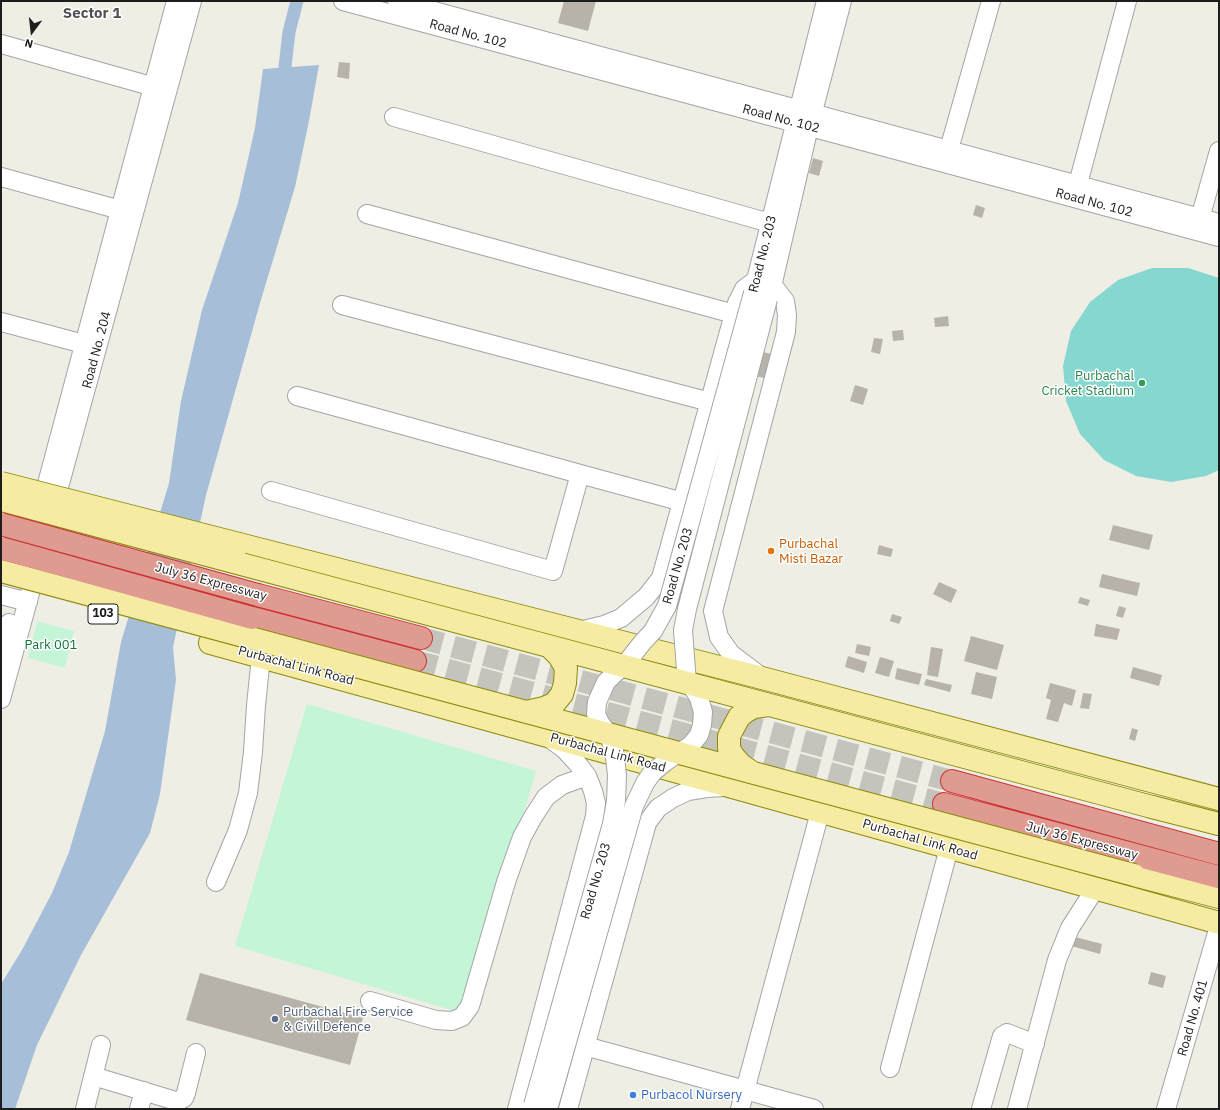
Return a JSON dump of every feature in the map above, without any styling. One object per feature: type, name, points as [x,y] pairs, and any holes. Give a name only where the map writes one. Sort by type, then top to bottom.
[{"type":"highway","name":"July 36 Expressway","points":[[1,524],[421,638]]},
{"type":"highway","name":"July 36 Expressway","points":[[1,548],[252,618],[415,661]]},
{"type":"highway","name":"July 36 Expressway","points":[[952,781],[1219,854]]},
{"type":"highway","name":"July 36 Expressway","points":[[944,804],[1219,877]]},
{"type":"main road","points":[[1,483],[762,678],[1219,799]]},
{"type":"main road","points":[[1,500],[1219,824]]},
{"type":"main road","points":[[1,572],[1219,897]]},
{"type":"main road","name":"Purbachal Link Road","points":[[1,572],[76,607],[210,642],[732,787],[1219,925]]},
{"type":"main road","points":[[526,712],[554,704],[562,694],[566,683],[566,668],[559,656],[549,646]]},
{"type":"main road","points":[[753,772],[741,765],[734,757],[729,749],[729,736],[739,717],[745,712],[754,707],[769,705]]},
{"type":"street","name":"Road No. 204","points":[[1,651],[15,598],[91,346],[160,88],[176,1]]},
{"type":"street","name":"Road No. 204","points":[[160,88],[192,1]]},
{"type":"street","name":"Road No. 102","points":[[343,1],[404,8],[1198,224],[1219,237]]},
{"type":"street","name":"Road No. 203","points":[[532,1108],[634,806],[645,782],[652,773],[665,762],[691,745],[699,735],[702,725],[703,712],[699,698],[687,683],[683,630],[762,289],[804,118],[826,1]]},
{"type":"street","points":[[804,118],[842,1]]},
{"type":"street","points":[[948,156],[991,1]]},
{"type":"street","points":[[1076,191],[1127,1]]},
{"type":"street","points":[[1,44],[160,88]]},
{"type":"street","points":[[394,118],[770,223]]},
{"type":"street","name":"Road No. 203","points":[[532,1108],[612,824],[616,801],[617,775],[614,750],[608,734],[600,723],[596,714],[597,702],[606,682],[624,666],[653,631],[667,606],[762,289],[770,223],[804,118]]},
{"type":"street","points":[[1198,224],[1219,151]]},
{"type":"street","points":[[1,177],[127,212]]},
{"type":"street","points":[[368,214],[734,314]]},
{"type":"street","name":"Road No. 102","points":[[1198,224],[1219,222]]},
{"type":"street","name":"Road No. 203","points":[[579,631],[604,625],[621,618],[646,597],[661,578],[737,303],[744,289],[762,289],[785,301],[787,315],[786,332],[713,611],[719,637],[731,654],[762,678]]},
{"type":"street","points":[[342,306],[710,402]]},
{"type":"street","points":[[1,322],[91,346]]},
{"type":"street","points":[[297,396],[683,502]]},
{"type":"street","points":[[271,491],[553,571],[580,474]]},
{"type":"street","name":"Road No. 204","points":[[1,699],[15,598]]},
{"type":"street","points":[[216,882],[238,830],[248,793],[261,657]]},
{"type":"street","name":"Road No. 203","points":[[532,1108],[596,816],[596,803],[587,776],[564,749],[547,736]]},
{"type":"street","points":[[370,1001],[436,1020],[452,1021],[462,1017],[470,1006],[506,882],[522,837],[546,797],[562,785],[587,776]]},
{"type":"street","points":[[568,1109],[647,822],[658,808],[673,798],[688,791],[707,788],[732,787]]},
{"type":"street","points":[[740,1109],[820,812]]},
{"type":"street","points":[[890,1068],[949,848]]},
{"type":"street","points":[[1018,1109],[1057,960],[1070,928],[1096,889]]},
{"type":"street","name":"Road No. 401","points":[[1166,1109],[1219,925]]},
{"type":"street","points":[[982,1109],[1002,1036],[1007,1032],[1035,1044]]},
{"type":"street","points":[[85,1109],[101,1045]]},
{"type":"street","points":[[586,1046],[814,1109]]},
{"type":"street","points":[[93,1076],[180,1100],[184,1098],[186,1093],[196,1053]]},
{"type":"street","points":[[139,1109],[144,1091]]},
{"type":"green space","name":"Park 001","points":[[37,621],[74,631],[65,668],[28,658]]},
{"type":"green space","points":[[307,704],[536,771],[465,1014],[235,946]]},
{"type":"shaded area","points":[[319,65],[295,187],[260,303],[206,495],[173,647],[176,680],[160,794],[150,833],[81,955],[37,1045],[15,1109],[1,1109],[1,984],[22,950],[52,893],[69,852],[105,731],[121,642],[169,483],[181,401],[202,310],[238,203],[255,128],[263,69]]},
{"type":"shaded area","name":"Purbachal Cricket Stadium","points":[[1152,268],[1188,268],[1219,278],[1219,470],[1206,476],[1171,482],[1136,476],[1104,460],[1080,434],[1066,401],[1063,366],[1071,331],[1090,302],[1118,280]]},
{"type":"building","points":[[564,1],[596,1],[588,31],[558,23]]},
{"type":"building","points":[[339,62],[350,63],[349,79],[337,77]]},
{"type":"building","points":[[813,158],[823,161],[819,176],[809,173]]},
{"type":"building","points":[[976,205],[985,208],[982,218],[973,215]]},
{"type":"building","points":[[948,316],[949,326],[935,327],[934,318]]},
{"type":"building","points":[[903,330],[904,340],[893,341],[892,331]]},
{"type":"building","points":[[874,338],[883,339],[880,354],[871,352]]},
{"type":"building","points":[[763,352],[775,355],[768,379],[756,376]]},
{"type":"building","points":[[855,385],[868,389],[863,405],[850,401]]},
{"type":"building","points":[[1113,525],[1153,535],[1149,550],[1109,540]]},
{"type":"building","points":[[879,545],[893,549],[891,557],[877,554]]},
{"type":"building","points":[[1102,574],[1140,583],[1137,596],[1099,587]]},
{"type":"building","points":[[939,582],[957,590],[951,603],[933,594]]},
{"type":"building","points":[[1080,597],[1090,600],[1088,606],[1078,603]]},
{"type":"building","points":[[1119,606],[1126,608],[1123,618],[1116,616]]},
{"type":"building","points":[[892,614],[902,617],[899,624],[890,621]]},
{"type":"building","points":[[1096,624],[1120,629],[1117,640],[1094,636]]},
{"type":"building","points":[[971,636],[1004,645],[997,670],[964,661]]},
{"type":"building","points":[[857,644],[871,647],[869,656],[855,653]]},
{"type":"building","points":[[931,647],[943,649],[938,677],[927,675]]},
{"type":"building","points":[[848,656],[867,662],[864,673],[845,667]]},
{"type":"building","points":[[880,657],[894,661],[889,677],[875,673]]},
{"type":"building","points":[[1133,667],[1162,675],[1159,686],[1130,678]]},
{"type":"building","points":[[897,668],[922,674],[919,685],[895,679]]},
{"type":"building","points":[[976,672],[997,677],[992,699],[971,694]]},
{"type":"building","points":[[926,679],[952,685],[950,692],[924,685]]},
{"type":"building","points":[[1050,683],[1076,690],[1072,706],[1064,703],[1058,722],[1046,719],[1051,700],[1046,698]]},
{"type":"building","points":[[1083,693],[1092,694],[1089,709],[1080,708]]},
{"type":"building","points":[[1132,728],[1138,730],[1135,741],[1129,739]]},
{"type":"building","points":[[1071,936],[1102,944],[1100,954],[1068,945]]},
{"type":"building","points":[[1151,972],[1166,976],[1163,988],[1148,984]]},
{"type":"building","name":"Purbachal Fire Service & Civil Defence","points":[[200,973],[363,1018],[350,1065],[186,1020]]},
{"type":"waterway","points":[[283,84],[289,32],[297,1]]},
{"type":"tunnel","points":[[421,638],[952,781]]},
{"type":"tunnel","points":[[415,661],[944,804]]},
{"type":"place","name":"Purbachal Cricket Stadium","points":[[1142,383]]},
{"type":"place","name":"Purbachal Misti Bazar","points":[[771,551]]},
{"type":"place","name":"Purbachal Fire Service & Civil Defence","points":[[275,1019]]},
{"type":"place","name":"Purbacol Nursery","points":[[633,1095]]},
{"type":"district","name":"Sector 1","points":[[92,14]]}]
